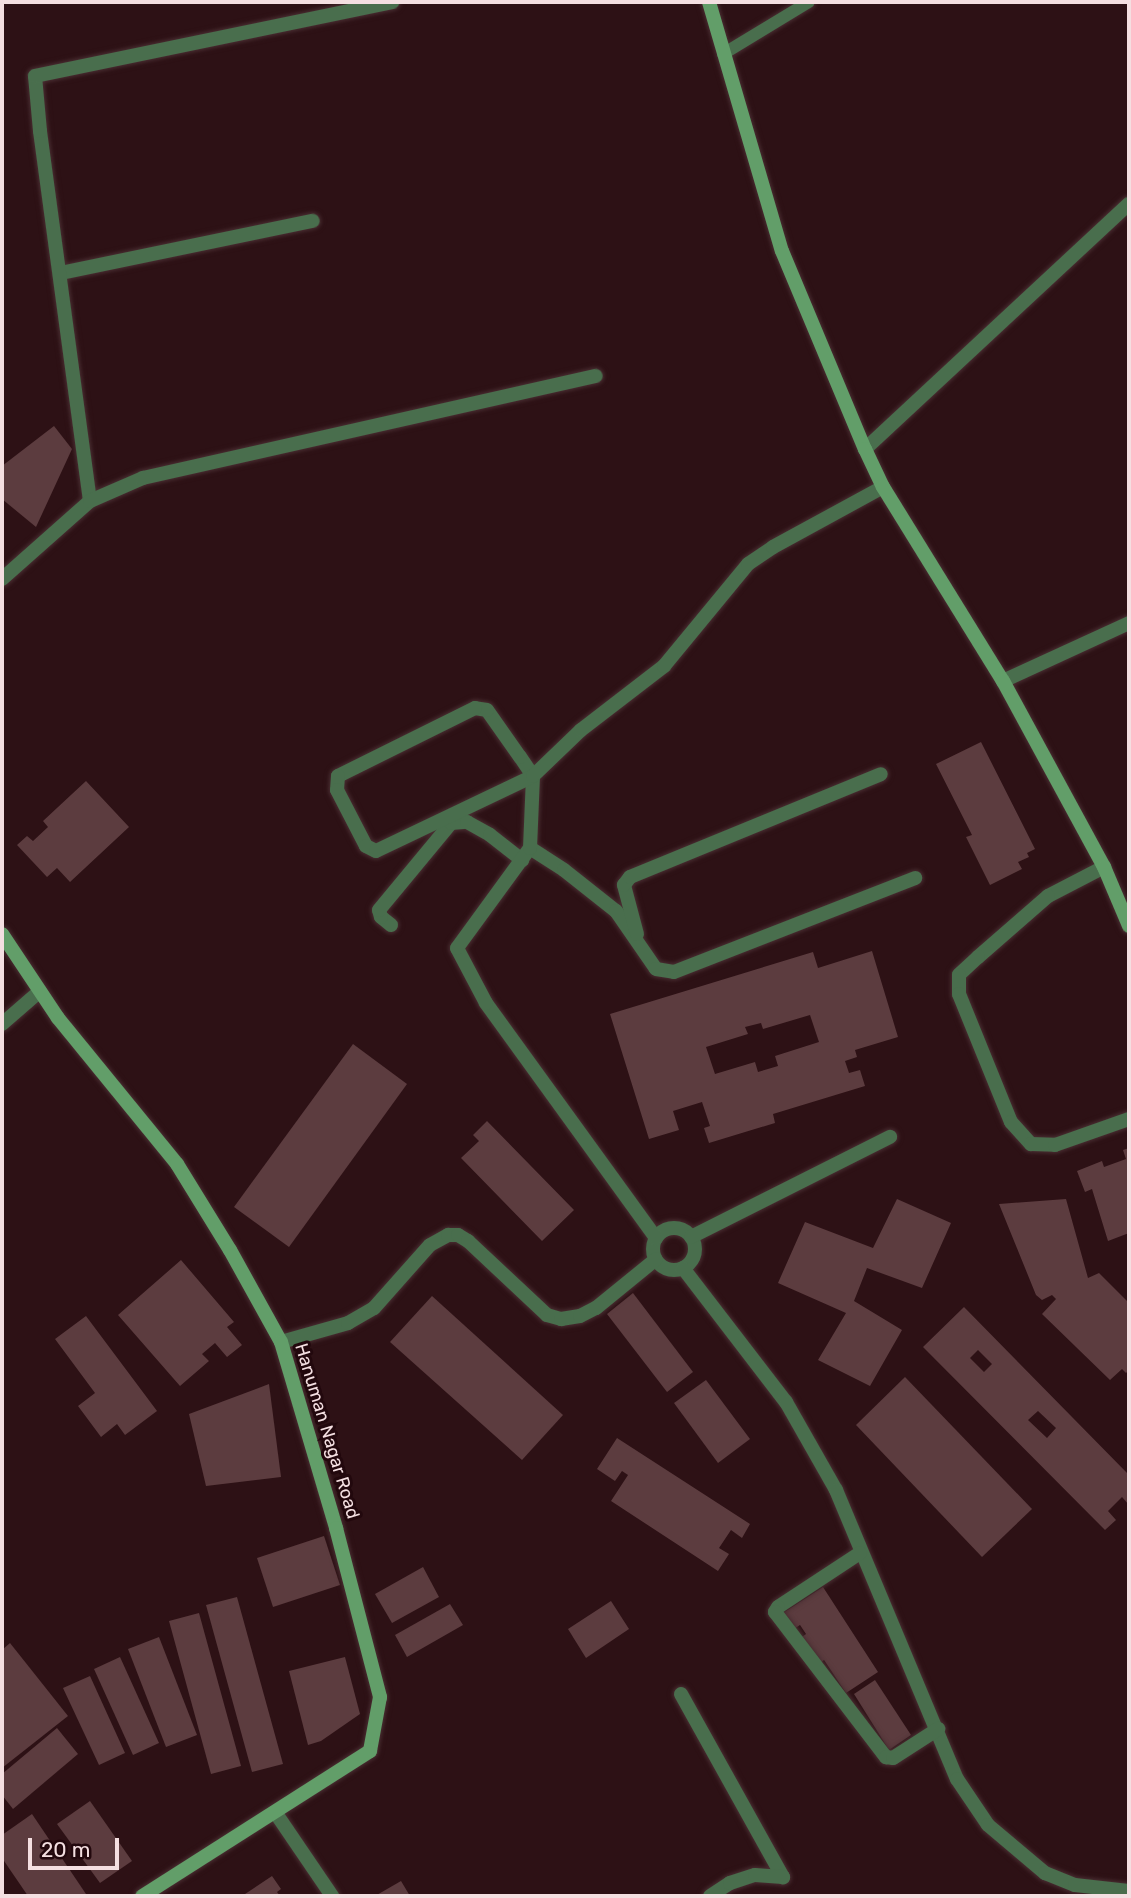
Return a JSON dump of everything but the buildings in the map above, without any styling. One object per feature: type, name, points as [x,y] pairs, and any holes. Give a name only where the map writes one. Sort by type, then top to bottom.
[{"type":"street","points":[[90,501],[40,131],[36,76],[392,2]]},
{"type":"street","points":[[709,2],[782,251],[865,449],[883,487],[1003,681],[1104,867],[1129,926]]},
{"type":"street","points":[[865,449],[1129,204]]},
{"type":"street","points":[[61,273],[313,221]]},
{"type":"street","points":[[2,579],[90,501],[143,478],[596,376]]},
{"type":"street","points":[[656,1238],[486,1003],[457,948],[526,854],[533,776],[487,710],[481,708],[403,745],[389,748],[338,776],[336,782],[366,846],[376,851],[533,776],[581,730],[664,666],[748,564],[883,487]]},
{"type":"street","points":[[1003,681],[1129,623]]},
{"type":"street","points":[[641,946],[624,886],[630,877],[881,774]]},
{"type":"street","points":[[391,925],[381,917],[379,910],[451,823],[467,822],[526,854],[565,870],[616,911],[656,969],[674,972],[915,878]]},
{"type":"street","points":[[1104,867],[1048,896],[978,957],[959,975],[960,994],[1012,1122],[1031,1144],[1055,1145],[1129,1119]]},
{"type":"street","name":"Hanuman Nagar Road","points":[[2,934],[58,1018],[177,1164],[230,1250],[281,1342],[336,1528],[380,1697],[370,1751],[142,1896]]},
{"type":"street","points":[[2,1024],[40,991]]},
{"type":"street","points":[[691,1237],[890,1137]]},
{"type":"street","points":[[680,1228],[691,1237],[695,1251],[683,1268],[670,1270],[656,1259],[653,1251],[656,1238],[666,1229],[680,1228]]},
{"type":"street","points":[[281,1342],[348,1323],[374,1308],[430,1245],[448,1235],[458,1235],[468,1241],[547,1315],[561,1319],[580,1316],[596,1308],[656,1259]]},
{"type":"street","points":[[683,1268],[786,1402],[836,1490],[860,1553],[938,1729],[957,1779],[988,1825],[1045,1873],[1075,1885],[1129,1891]]},
{"type":"street","points":[[860,1553],[778,1607],[775,1612],[886,1757],[892,1758],[938,1729]]},
{"type":"street","points":[[681,1694],[783,1877],[755,1875],[730,1883],[710,1896]]},
{"type":"street","points":[[275,1812],[332,1896]]},
{"type":"lane","points":[[723,54],[809,2]]}]
